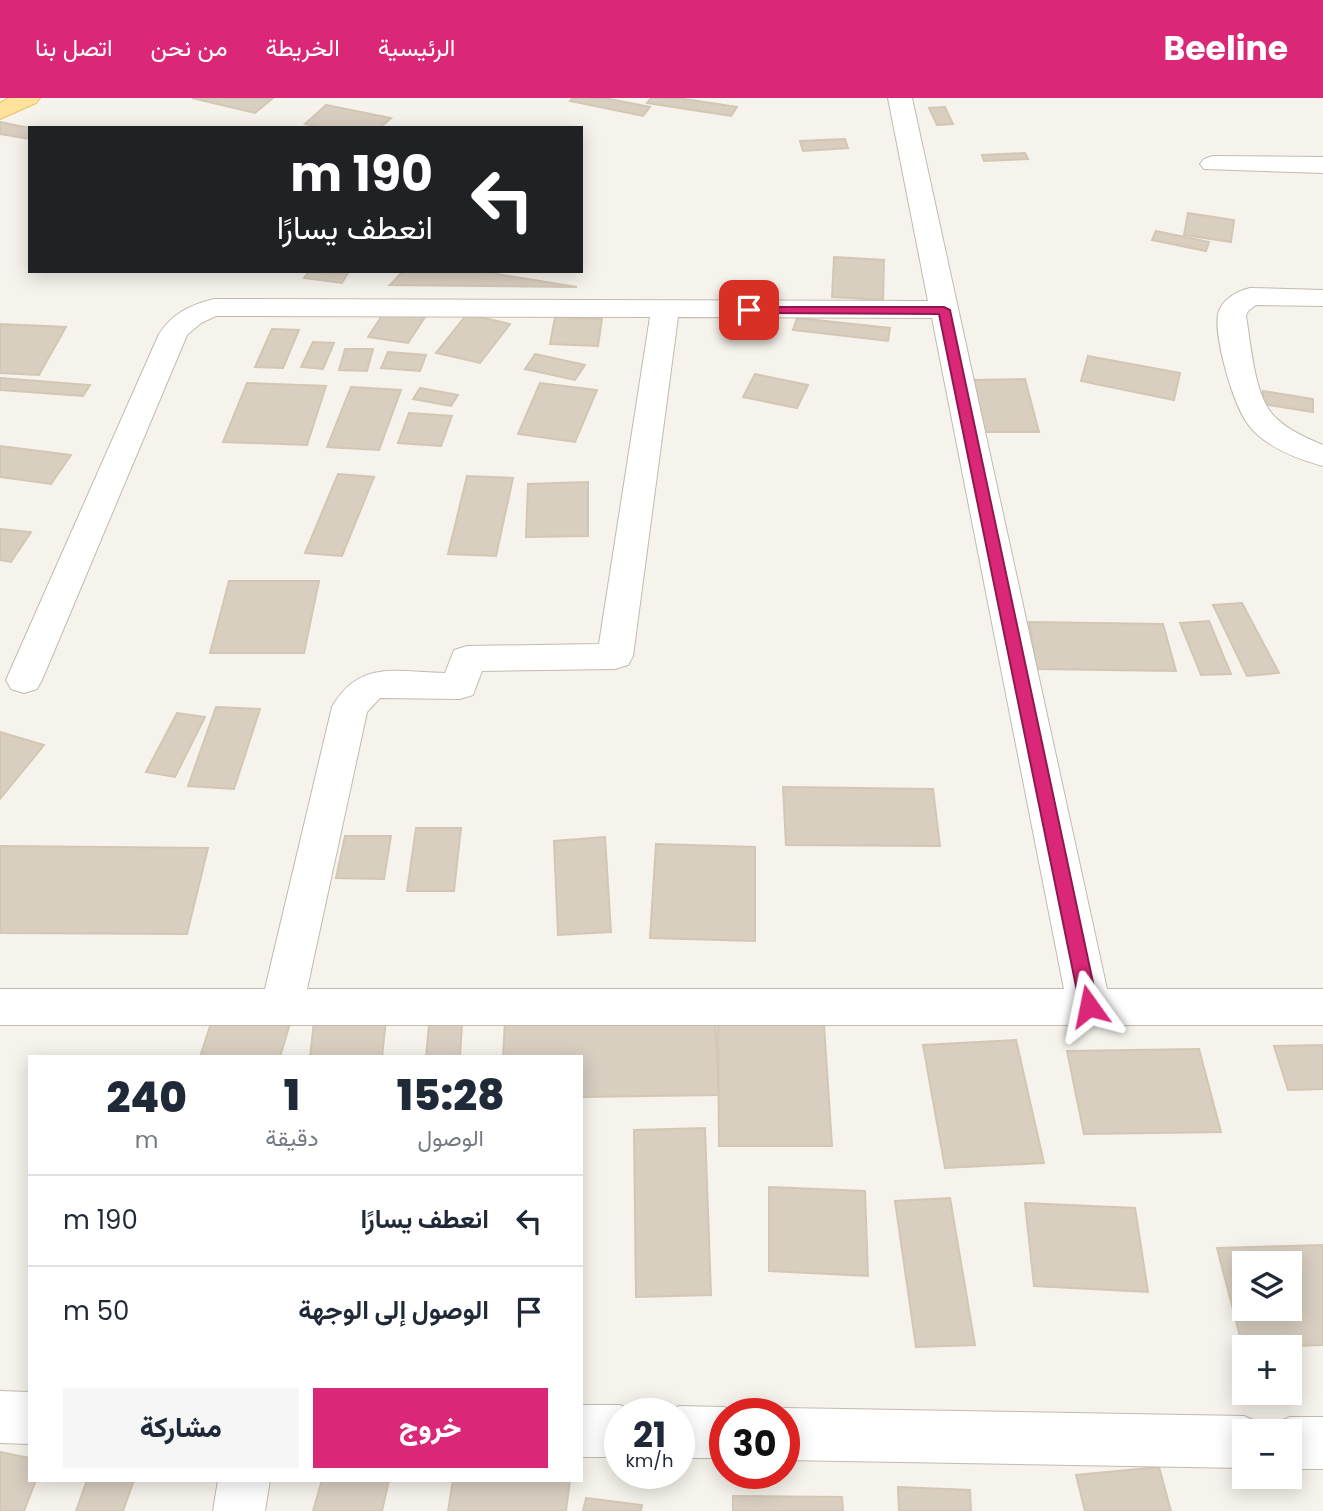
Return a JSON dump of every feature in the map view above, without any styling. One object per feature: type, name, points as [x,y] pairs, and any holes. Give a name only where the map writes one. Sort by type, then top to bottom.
[{"type":"main road","points":[[0,112],[28,98]]},
{"type":"street","points":[[900,98],[1089,1006]]},
{"type":"street","points":[[1213,164],[1323,165]]},
{"type":"street","points":[[1323,298],[1250,296],[1235,307],[1232,316],[1247,390],[1259,419],[1297,447],[1323,456]]},
{"type":"street","points":[[24,680],[173,334],[180,324],[199,311],[214,307],[944,310]]},
{"type":"street","points":[[282,1006],[350,707],[371,685],[460,686],[467,659],[615,656],[665,309]]},
{"type":"street","points":[[0,1007],[1323,1007]]},
{"type":"street","points":[[0,1417],[28,1418]]},
{"type":"street","points":[[583,1431],[604,1432]]},
{"type":"street","points":[[800,1434],[1232,1442]]},
{"type":"street","points":[[1302,1443],[1323,1443]]},
{"type":"street","points":[[239,1511],[244,1482]]},
{"type":"building","points":[[192,98],[273,98],[255,113]]},
{"type":"building","points":[[573,98],[604,98],[650,107],[643,116],[570,101]]},
{"type":"building","points":[[651,98],[678,98],[737,107],[731,116],[647,103]]},
{"type":"building","points":[[326,105],[391,118],[382,126],[305,124]]},
{"type":"building","points":[[945,107],[953,124],[937,125],[929,108]]},
{"type":"building","points":[[0,122],[28,128],[28,139],[0,134]]},
{"type":"building","points":[[845,139],[848,148],[803,151],[800,141]]},
{"type":"building","points":[[1025,153],[1028,159],[984,161],[982,155]]},
{"type":"building","points":[[1188,213],[1234,220],[1231,242],[1184,235]]},
{"type":"building","points":[[1156,231],[1209,242],[1206,251],[1152,240]]},
{"type":"building","points":[[834,257],[884,260],[883,300],[832,297]]},
{"type":"building","points":[[308,273],[348,273],[342,283],[304,278]]},
{"type":"building","points":[[401,273],[490,273],[577,287],[390,285]]},
{"type":"building","points":[[385,311],[425,317],[408,343],[368,337]]},
{"type":"building","points":[[467,314],[510,324],[480,363],[436,353]]},
{"type":"building","points":[[555,317],[602,319],[598,346],[550,344]]},
{"type":"building","points":[[797,318],[890,328],[888,341],[793,330]]},
{"type":"building","points":[[0,324],[66,327],[39,375],[0,373]]},
{"type":"building","points":[[272,329],[299,330],[283,368],[255,367]]},
{"type":"building","points":[[313,342],[334,343],[323,369],[301,367]]},
{"type":"building","points":[[345,349],[373,349],[367,371],[339,370]]},
{"type":"building","points":[[388,352],[426,355],[420,371],[381,368]]},
{"type":"building","points":[[535,354],[585,365],[575,380],[525,369]]},
{"type":"building","points":[[1088,356],[1180,373],[1174,400],[1081,381]]},
{"type":"building","points":[[755,374],[808,385],[797,408],[743,397]]},
{"type":"building","points":[[0,378],[90,385],[83,396],[0,390]]},
{"type":"building","points":[[1025,379],[1039,432],[982,432],[971,380]]},
{"type":"building","points":[[247,383],[326,386],[307,445],[223,442]]},
{"type":"building","points":[[540,383],[597,390],[575,442],[518,434]]},
{"type":"building","points":[[351,387],[401,390],[379,450],[327,447]]},
{"type":"building","points":[[420,388],[458,395],[451,406],[413,399]]},
{"type":"building","points":[[1263,391],[1313,399],[1313,412],[1263,404]]},
{"type":"building","points":[[409,413],[452,416],[441,446],[398,443]]},
{"type":"building","points":[[0,446],[71,455],[51,484],[0,477]]},
{"type":"building","points":[[338,474],[374,477],[342,556],[305,553]]},
{"type":"building","points":[[467,476],[513,478],[496,556],[448,554]]},
{"type":"building","points":[[588,482],[588,536],[526,537],[528,484]]},
{"type":"building","points":[[0,529],[31,532],[11,562],[0,560]]},
{"type":"building","points":[[229,581],[319,581],[304,653],[210,653]]},
{"type":"building","points":[[1242,603],[1279,673],[1247,676],[1213,605]]},
{"type":"building","points":[[1209,621],[1231,674],[1201,675],[1180,623]]},
{"type":"building","points":[[1029,622],[1163,624],[1176,671],[1037,669]]},
{"type":"building","points":[[216,707],[260,709],[234,789],[188,786]]},
{"type":"building","points":[[177,713],[205,717],[175,777],[146,772]]},
{"type":"building","points":[[0,732],[44,745],[0,799]]},
{"type":"building","points":[[783,787],[933,789],[940,846],[786,845]]},
{"type":"building","points":[[416,828],[461,828],[454,891],[407,891]]},
{"type":"building","points":[[345,836],[391,836],[384,879],[336,878]]},
{"type":"building","points":[[605,837],[611,932],[558,935],[554,841]]},
{"type":"building","points":[[656,844],[755,847],[755,941],[650,938]]},
{"type":"building","points":[[0,846],[208,848],[187,934],[0,933]]},
{"type":"building","points":[[215,1011],[292,1017],[281,1055],[201,1055]]},
{"type":"building","points":[[715,1017],[719,1095],[583,1097],[583,1055],[503,1055],[505,1021]]},
{"type":"building","points":[[386,1020],[382,1055],[310,1055],[314,1022]]},
{"type":"building","points":[[462,1024],[460,1055],[426,1055],[429,1025]]},
{"type":"building","points":[[718,1024],[824,1025],[832,1146],[719,1146]]},
{"type":"building","points":[[1016,1040],[1044,1163],[945,1168],[923,1045]]},
{"type":"building","points":[[1323,1045],[1323,1089],[1288,1090],[1274,1046]]},
{"type":"building","points":[[1199,1049],[1221,1132],[1084,1134],[1067,1051]]},
{"type":"building","points":[[705,1128],[711,1295],[636,1297],[634,1130]]},
{"type":"building","points":[[769,1187],[865,1191],[868,1276],[769,1271]]},
{"type":"building","points":[[950,1198],[975,1345],[916,1347],[895,1201]]},
{"type":"building","points":[[1025,1203],[1135,1208],[1148,1292],[1034,1286]]},
{"type":"building","points":[[1323,1245],[1323,1345],[1302,1346],[1302,1335],[1240,1335],[1236,1321],[1302,1321],[1302,1251],[1232,1251],[1232,1306],[1217,1248]]},
{"type":"building","points":[[0,1452],[28,1458],[28,1482],[35,1482],[24,1511],[0,1511]]},
{"type":"building","points":[[1159,1467],[1171,1511],[1085,1511],[1076,1475]]},
{"type":"building","points":[[86,1482],[133,1482],[123,1511],[76,1511]]},
{"type":"building","points":[[321,1482],[389,1482],[382,1511],[313,1511]]},
{"type":"building","points":[[453,1482],[570,1482],[566,1511],[448,1511]]},
{"type":"building","points":[[898,1487],[970,1490],[971,1511],[899,1511]]},
{"type":"building","points":[[733,1496],[842,1497],[843,1511],[733,1511]]},
{"type":"building","points":[[586,1498],[642,1505],[641,1511],[583,1511]]},
{"type":"route","points":[[749,310],[944,310],[1089,1006]]}]
